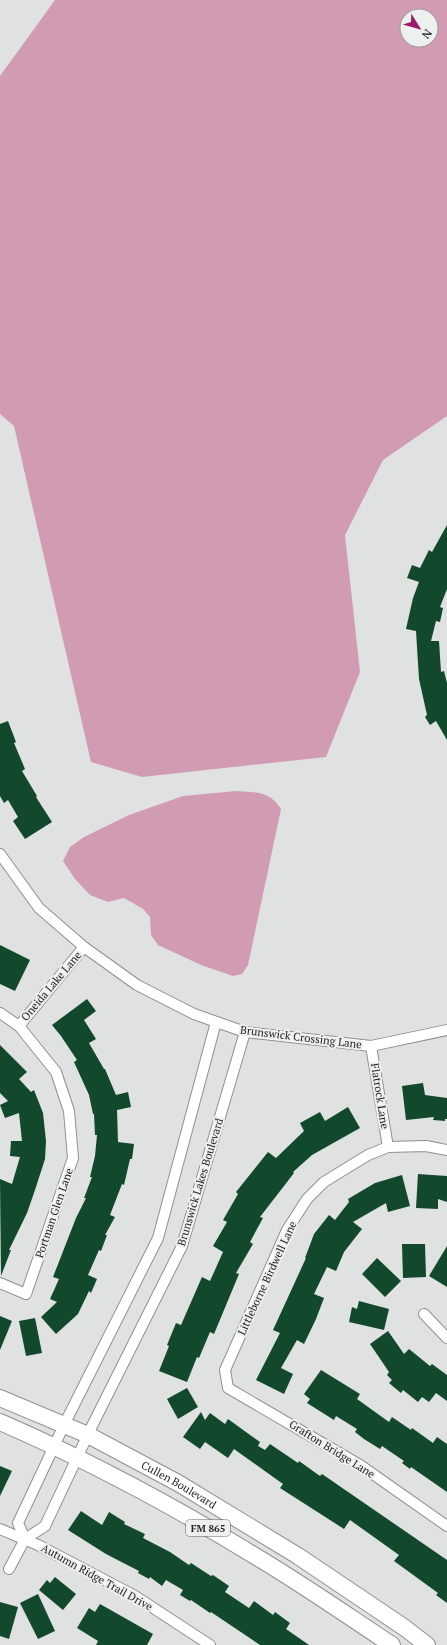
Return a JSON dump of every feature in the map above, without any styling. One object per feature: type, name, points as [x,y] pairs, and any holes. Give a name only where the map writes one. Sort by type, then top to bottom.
[{"type":"main road","name":"Cullen Boulevard","points":[[0,1398],[88,1435],[178,1483],[298,1556],[406,1628],[428,1645]]},
{"type":"main road","name":"Cullen Boulevard","points":[[0,1422],[78,1457],[194,1520],[260,1559],[392,1645]]},
{"type":"street","name":"Brunswick Crossing Lane","points":[[0,854],[39,908],[84,947],[137,985],[194,1014],[245,1032],[371,1046],[447,1030]]},
{"type":"street","name":"Oneida Lake Lane","points":[[19,1026],[84,947]]},
{"type":"street","name":"Portman Glen Lane","points":[[0,1013],[19,1026],[56,1072],[69,1111],[73,1158],[26,1294],[0,1284]]},
{"type":"street","points":[[9,1569],[25,1539],[18,1523],[64,1425],[158,1238],[216,1022]]},
{"type":"street","name":"Brunswick Lakes Boulevard","points":[[25,1539],[46,1526],[88,1435],[182,1246],[245,1032]]},
{"type":"street","name":"Flatrock Lane","points":[[371,1046],[388,1147]]},
{"type":"street","name":"Littleborne Birdwell Lane","points":[[225,1370],[287,1230],[307,1199],[324,1182],[368,1155],[388,1147],[426,1146],[447,1150]]},
{"type":"street","points":[[424,1314],[447,1338]]},
{"type":"street","name":"Grafton Bridge Lane","points":[[225,1370],[228,1388],[360,1466],[447,1526]]},
{"type":"street","name":"Autumn Ridge Trail Drive","points":[[0,1529],[25,1539],[135,1596],[210,1645]]},
{"type":"shaded area","points":[[55,0],[447,0],[447,416],[383,460],[345,535],[360,672],[326,757],[142,777],[91,762],[14,426],[0,414],[0,76]]},
{"type":"shaded area","points":[[236,791],[267,795],[281,809],[248,965],[242,974],[233,976],[201,965],[158,945],[151,935],[150,917],[143,909],[124,898],[108,902],[90,895],[75,879],[63,861],[70,847],[84,837],[129,815],[183,796]]},
{"type":"building","points":[[447,525],[447,589],[440,607],[443,608],[440,622],[436,621],[431,641],[439,641],[441,672],[444,671],[447,683],[447,740],[436,721],[430,725],[425,717],[427,715],[419,679],[416,631],[406,629],[413,598],[419,582],[407,578],[412,565],[420,568],[429,550],[432,552]]},
{"type":"building","points":[[8,721],[16,742],[14,743],[25,769],[22,771],[52,822],[25,839],[13,821],[18,817],[8,800],[4,803],[0,796],[0,724]]},
{"type":"building","points":[[0,945],[30,960],[15,991],[0,984]]},
{"type":"building","points":[[87,999],[96,1011],[84,1020],[96,1039],[89,1043],[105,1069],[116,1095],[128,1092],[131,1107],[117,1110],[118,1142],[134,1144],[132,1159],[130,1159],[124,1185],[122,1184],[110,1215],[115,1217],[105,1235],[107,1235],[101,1251],[99,1250],[88,1275],[97,1279],[91,1293],[89,1291],[78,1314],[56,1334],[41,1317],[57,1302],[50,1299],[59,1279],[53,1277],[76,1218],[86,1198],[84,1198],[92,1177],[90,1177],[95,1156],[97,1135],[95,1135],[94,1114],[89,1095],[74,1062],[77,1060],[52,1025]]},
{"type":"building","points":[[0,1045],[27,1072],[19,1079],[31,1092],[34,1090],[43,1113],[46,1141],[45,1159],[35,1190],[27,1213],[9,1250],[11,1250],[1,1276],[0,1179],[12,1184],[20,1157],[10,1156],[11,1141],[22,1141],[19,1113],[5,1118],[0,1105],[8,1101],[0,1093]]},
{"type":"building","points":[[423,1083],[425,1095],[447,1098],[447,1119],[445,1119],[445,1121],[433,1120],[434,1117],[406,1120],[402,1086]]},
{"type":"building","points":[[348,1107],[360,1128],[312,1155],[293,1172],[294,1173],[260,1217],[263,1218],[250,1242],[253,1244],[236,1273],[239,1274],[214,1334],[210,1332],[199,1358],[197,1357],[187,1382],[159,1371],[176,1323],[181,1325],[202,1277],[210,1281],[223,1252],[213,1246],[227,1222],[223,1220],[238,1194],[236,1192],[268,1152],[276,1158],[304,1131],[300,1123],[320,1112],[325,1121]]},
{"type":"building","points":[[418,1174],[447,1176],[447,1202],[438,1199],[438,1209],[416,1208]]},
{"type":"building","points":[[402,1175],[410,1206],[388,1212],[386,1203],[353,1222],[362,1229],[344,1252],[336,1271],[327,1267],[314,1294],[324,1298],[316,1319],[304,1344],[297,1340],[281,1368],[293,1374],[284,1394],[256,1380],[280,1333],[273,1330],[306,1258],[314,1234],[329,1215],[335,1220],[349,1202],[348,1199],[375,1183]]},
{"type":"building","points":[[402,1244],[425,1244],[426,1277],[403,1278]]},
{"type":"building","points":[[447,1246],[447,1287],[429,1276]]},
{"type":"building","points":[[377,1258],[401,1281],[385,1297],[362,1274]]},
{"type":"building","points":[[359,1301],[389,1309],[384,1330],[349,1322],[352,1307],[357,1309]]},
{"type":"building","points":[[0,1316],[12,1321],[0,1350]]},
{"type":"building","points":[[35,1318],[42,1353],[26,1356],[19,1321]]},
{"type":"building","points":[[388,1331],[404,1354],[409,1349],[430,1366],[432,1364],[447,1375],[447,1401],[436,1393],[429,1402],[422,1397],[418,1402],[403,1390],[401,1393],[389,1383],[392,1380],[387,1375],[389,1372],[370,1344]]},
{"type":"building","points":[[321,1370],[360,1394],[357,1399],[389,1422],[392,1417],[411,1430],[412,1428],[433,1443],[437,1437],[447,1444],[447,1492],[411,1467],[410,1469],[402,1463],[404,1461],[382,1446],[380,1449],[364,1439],[355,1432],[357,1429],[336,1416],[334,1420],[307,1403],[310,1399],[304,1394]]},
{"type":"building","points":[[187,1388],[198,1407],[178,1419],[167,1399]]},
{"type":"building","points":[[201,1412],[205,1420],[210,1413],[225,1424],[228,1419],[260,1442],[258,1446],[265,1450],[270,1444],[298,1463],[299,1461],[320,1476],[322,1474],[447,1560],[447,1603],[436,1595],[438,1593],[394,1561],[399,1555],[350,1520],[344,1529],[280,1488],[283,1484],[234,1449],[228,1458],[205,1442],[200,1449],[183,1437]]},
{"type":"building","points":[[0,1466],[12,1471],[0,1496]]},
{"type":"building","points":[[81,1511],[102,1525],[109,1512],[125,1522],[124,1524],[145,1534],[143,1538],[170,1552],[189,1565],[191,1563],[211,1576],[213,1575],[229,1586],[225,1592],[249,1608],[254,1601],[273,1615],[275,1612],[290,1623],[286,1629],[309,1645],[260,1645],[211,1612],[210,1613],[191,1600],[190,1601],[180,1595],[183,1590],[166,1580],[162,1586],[150,1577],[149,1579],[138,1573],[139,1571],[106,1554],[68,1530]]},
{"type":"building","points":[[55,1577],[76,1594],[63,1610],[39,1590],[47,1580],[50,1583]]},
{"type":"building","points":[[38,1594],[55,1631],[38,1639],[20,1603]]},
{"type":"building","points":[[0,1602],[18,1607],[9,1639],[0,1636]]},
{"type":"building","points":[[100,1604],[153,1634],[147,1645],[96,1645],[98,1641],[77,1628],[89,1608],[95,1612]]}]
